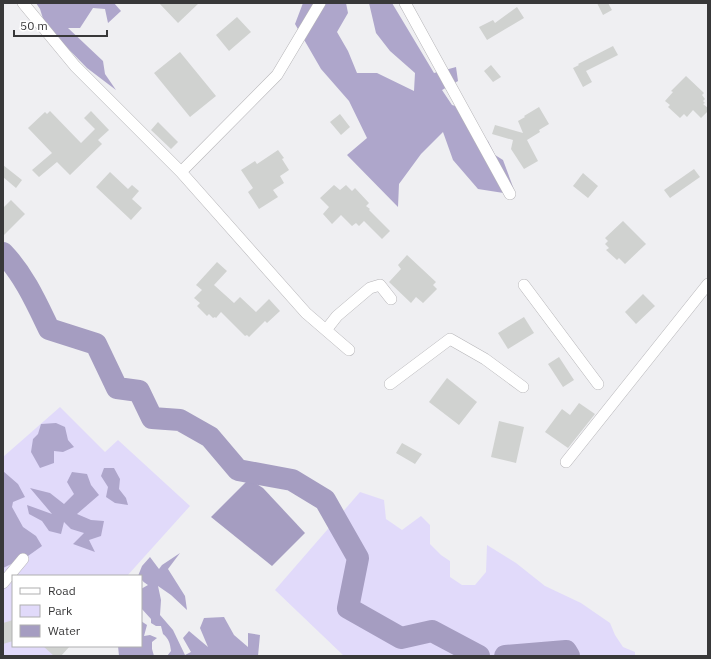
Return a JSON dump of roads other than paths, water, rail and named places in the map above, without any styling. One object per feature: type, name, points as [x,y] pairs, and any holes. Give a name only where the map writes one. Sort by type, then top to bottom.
[{"type":"street","points":[[23,3],[75,66],[181,172],[306,313],[349,350]]},
{"type":"street","points":[[181,172],[277,75],[320,3]]},
{"type":"street","points":[[405,3],[510,194]]},
{"type":"street","points":[[566,462],[708,284]]},
{"type":"street","points":[[326,330],[337,316],[370,288],[380,285],[391,299]]},
{"type":"street","points":[[524,285],[598,384]]},
{"type":"street","points":[[390,384],[450,339],[484,359],[523,387]]},
{"type":"street","points":[[3,583],[23,559]]},
{"type":"water","points":[[249,479],[263,488],[305,533],[272,566],[211,517]]},
{"type":"waterway","points":[[3,253],[17,270],[49,329],[96,344],[117,388],[139,391],[152,418],[180,420],[210,437],[238,470],[292,480],[325,500],[358,558],[348,608],[401,638],[432,631],[479,656]]},
{"type":"waterway","points":[[505,656],[566,651],[569,656]]}]
